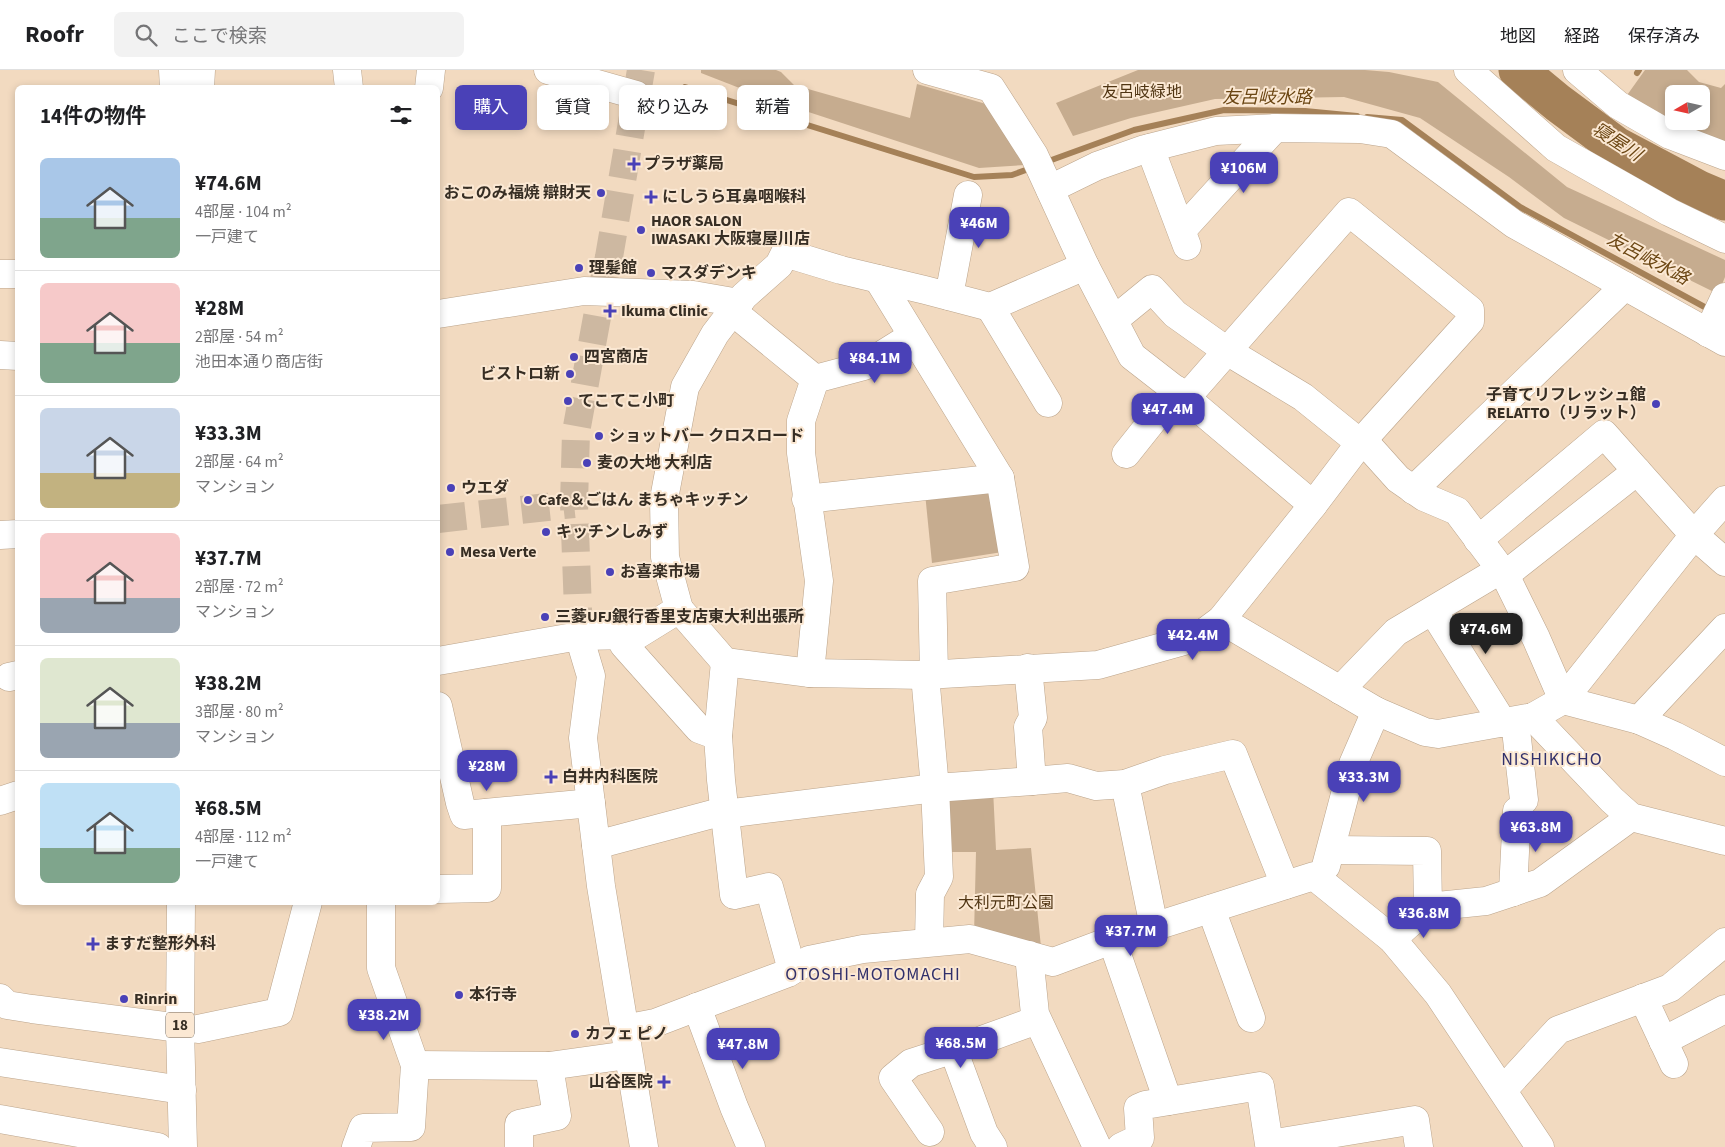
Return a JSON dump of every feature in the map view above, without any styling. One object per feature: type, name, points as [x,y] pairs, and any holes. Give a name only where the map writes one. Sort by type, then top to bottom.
[{"type":"street","points":[[173,70],[174,85]]},
{"type":"street","points":[[200,85],[201,70]]},
{"type":"street","points":[[347,70],[349,85]]},
{"type":"street","points":[[429,85],[431,70]]},
{"type":"street","points":[[548,70],[619,90]]},
{"type":"street","points":[[927,70],[991,88],[1034,156],[1084,266],[1132,356],[1182,394],[1312,505]]},
{"type":"street","points":[[1468,70],[1556,148],[1670,212],[1725,239]]},
{"type":"street","points":[[1577,70],[1618,105],[1670,135],[1725,156]]},
{"type":"street","points":[[1048,186],[1097,166],[1150,148],[1216,131],[1275,128],[1360,129],[1392,134],[1514,224],[1717,337],[1724,299]]},
{"type":"street","points":[[1150,148],[1185,239],[1275,128]]},
{"type":"street","points":[[948,296],[968,195]]},
{"type":"street","points":[[1084,266],[990,307],[841,270],[785,253],[779,265],[744,296],[715,334],[684,387],[664,499],[665,557],[679,609],[726,662],[810,674],[929,674],[1098,664],[1198,637],[1221,620],[1362,442],[1470,321],[1470,310],[1349,212],[1227,351],[1182,394],[1126,454]]},
{"type":"street","points":[[0,274],[15,274]]},
{"type":"street","points":[[878,279],[1000,478],[1015,567],[932,581],[929,674],[939,877],[930,894],[929,942]]},
{"type":"street","points":[[1413,490],[1625,286]]},
{"type":"street","points":[[1114,320],[1152,289],[1174,314],[1227,351],[1303,397],[1362,442],[1398,480],[1424,497],[1456,511],[1502,573],[1536,638],[1563,700]]},
{"type":"street","points":[[440,313],[584,290],[693,295],[736,307],[815,379]]},
{"type":"street","points":[[990,307],[1048,403]]},
{"type":"street","points":[[815,379],[864,366],[912,336]]},
{"type":"street","points":[[0,355],[15,356]]},
{"type":"street","points":[[810,674],[819,581],[806,499],[801,453],[801,420],[815,379]]},
{"type":"street","points":[[1478,540],[1604,434],[1694,535],[1725,562]]},
{"type":"street","points":[[1340,690],[1396,632],[1502,573],[1637,471]]},
{"type":"street","points":[[806,499],[1000,478]]},
{"type":"street","points":[[1221,620],[1376,711],[1425,732],[1438,734],[1517,720],[1563,700],[1694,535],[1725,500]]},
{"type":"street","points":[[0,535],[15,534]]},
{"type":"street","points":[[590,676],[631,640],[679,609]]},
{"type":"street","points":[[1433,611],[1517,720],[1631,817],[1725,841]]},
{"type":"street","points":[[1639,720],[1725,628]]},
{"type":"street","points":[[579,636],[590,676],[584,738],[601,886],[644,1147]]},
{"type":"street","points":[[440,661],[579,636],[631,640],[699,729],[718,736]]},
{"type":"street","points":[[726,662],[718,736],[724,812],[734,895],[768,887],[792,970]]},
{"type":"street","points":[[1028,668],[1033,718],[1028,727],[1032,780]]},
{"type":"street","points":[[1563,700],[1639,720],[1725,762]]},
{"type":"street","points":[[1321,882],[1331,850],[1352,764],[1376,711]]},
{"type":"street","points":[[440,715],[464,815],[591,803]]},
{"type":"street","points":[[1513,892],[1521,805],[1517,720]]},
{"type":"street","points":[[596,845],[724,812],[935,788],[1032,780],[1068,778],[1096,786],[1126,784],[1165,770],[1233,754],[1285,885]]},
{"type":"street","points":[[1126,784],[1154,927]]},
{"type":"street","points":[[0,801],[15,796]]},
{"type":"street","points":[[440,889],[487,888],[487,813]]},
{"type":"street","points":[[1392,939],[1428,907],[1486,901],[1540,883],[1631,817]]},
{"type":"street","points":[[1331,850],[1427,851],[1428,907]]},
{"type":"street","points":[[416,1066],[549,1066],[626,1042],[655,1023],[792,970],[809,960],[863,949],[970,938],[1052,962],[1112,940],[1314,876],[1392,939],[1438,994],[1540,1147]]},
{"type":"street","name":"18","points":[[181,905],[198,1147]]},
{"type":"street","name":"18","points":[[183,1147],[182,1090],[199,905]]},
{"type":"street","points":[[0,998],[7,1005],[189,1029],[279,1012],[307,905]]},
{"type":"street","points":[[356,1147],[362,1128],[411,1128],[416,1066],[381,968],[381,905]]},
{"type":"street","points":[[1211,909],[1252,1018]]},
{"type":"street","points":[[1112,940],[1168,1101]]},
{"type":"street","points":[[1503,1090],[1558,1030],[1670,988],[1725,942]]},
{"type":"street","points":[[1029,956],[1035,1014],[1097,1147]]},
{"type":"street","points":[[1643,998],[1668,1052],[1725,1009]]},
{"type":"street","points":[[698,1007],[734,1107],[751,1147]]},
{"type":"street","points":[[930,1132],[893,1078],[911,1062],[1038,1020]]},
{"type":"street","points":[[954,1049],[984,1133],[993,1147]]},
{"type":"street","points":[[0,1062],[182,1090]]},
{"type":"street","points":[[519,1147],[518,1124],[557,1116],[549,1066]]},
{"type":"street","points":[[1121,1147],[1140,1138],[1138,1108],[1145,1105],[1260,1086],[1269,1144],[1415,1120],[1420,1147]]},
{"type":"street","points":[[0,1119],[158,1147]]},
{"type":"green space","points":[[701,70],[776,70],[781,72],[794,85],[737,85],[737,87],[701,73]]},
{"type":"green space","name":"友呂岐緑地","points":[[1138,70],[1365,70],[1389,72],[1438,82],[1567,187],[1725,260],[1725,277],[1718,294],[1564,218],[1509,177],[1420,118],[1344,97],[1215,99],[1131,118],[1073,136],[1056,103]]},
{"type":"green space","points":[[1645,70],[1687,70],[1699,82],[1710,85],[1665,85],[1665,118],[1625,98]]},
{"type":"green space","points":[[917,84],[986,104],[1025,165],[979,168],[809,112],[809,89],[910,118]]},
{"type":"green space","points":[[1725,84],[1725,149],[1688,130],[1710,130],[1710,85],[1721,88]]},
{"type":"green space","points":[[996,482],[1009,551],[932,563],[925,493]]},
{"type":"green space","name":"大利元町公園","points":[[993,789],[996,850],[1031,848],[1041,947],[974,935],[976,852],[943,852],[941,803]]},
{"type":"waterway","name":"寝屋川","points":[[1518,70],[1558,103],[1616,146],[1699,190],[1725,201]]},
{"type":"waterway","name":"友呂岐水路","points":[[727,100],[974,177],[1012,175],[1034,167]]},
{"type":"waterway","name":"友呂岐水路","points":[[1046,162],[1134,130],[1224,110],[1305,111],[1357,116]]},
{"type":"waterway","name":"友呂岐水路","points":[[1367,117],[1402,120],[1520,207],[1712,311]]},
{"type":"tunnel","points":[[579,636],[574,504],[576,432],[609,257],[641,70]]},
{"type":"tunnel","points":[[440,519],[574,504]]},
{"type":"place","name":"プラザ薬局","points":[[634,164]]},
{"type":"place","name":"おこのみ福焼 辯財天","points":[[601,193]]},
{"type":"place","name":"にしうら耳鼻咽喉科","points":[[651,197]]},
{"type":"place","name":"HAOR SALON IWASAKI 大阪寝屋川店","points":[[641,230]]},
{"type":"place","name":"理髪館","points":[[579,268]]},
{"type":"place","name":"マスダデンキ","points":[[651,273]]},
{"type":"place","name":"Ikuma Clinic","points":[[610,311]]},
{"type":"place","name":"四宮商店","points":[[574,357]]},
{"type":"place","name":"ビストロ新","points":[[570,374]]},
{"type":"place","name":"てこてこ小町","points":[[568,401]]},
{"type":"place","name":"子育てリフレッシュ館 RELATTO（リラット）","points":[[1656,404]]},
{"type":"place","name":"ショットバー クロスロード","points":[[599,436]]},
{"type":"place","name":"麦の大地 大利店","points":[[587,463]]},
{"type":"place","name":"ウエダ","points":[[451,488]]},
{"type":"place","name":"Cafe＆ごはん まちゃキッチン","points":[[528,500]]},
{"type":"place","name":"キッチンしみず","points":[[546,532]]},
{"type":"place","name":"Mesa Verte","points":[[450,552]]},
{"type":"place","name":"お喜楽市場","points":[[610,572]]},
{"type":"place","name":"三菱UFJ銀行香里支店東大利出張所","points":[[545,617]]},
{"type":"place","name":"白井内科医院","points":[[551,777]]},
{"type":"place","name":"ますだ整形外科","points":[[93,944]]},
{"type":"place","name":"本行寺","points":[[459,995]]},
{"type":"place","name":"Rinrin","points":[[124,999]]},
{"type":"place","name":"カフェ ピノ","points":[[575,1034]]},
{"type":"place","name":"山谷医院","points":[[664,1082]]},
{"type":"district","name":"NISHIKICHO","points":[[1552,759]]},
{"type":"district","name":"OTOSHI-MOTOMACHI","points":[[873,974]]}]
